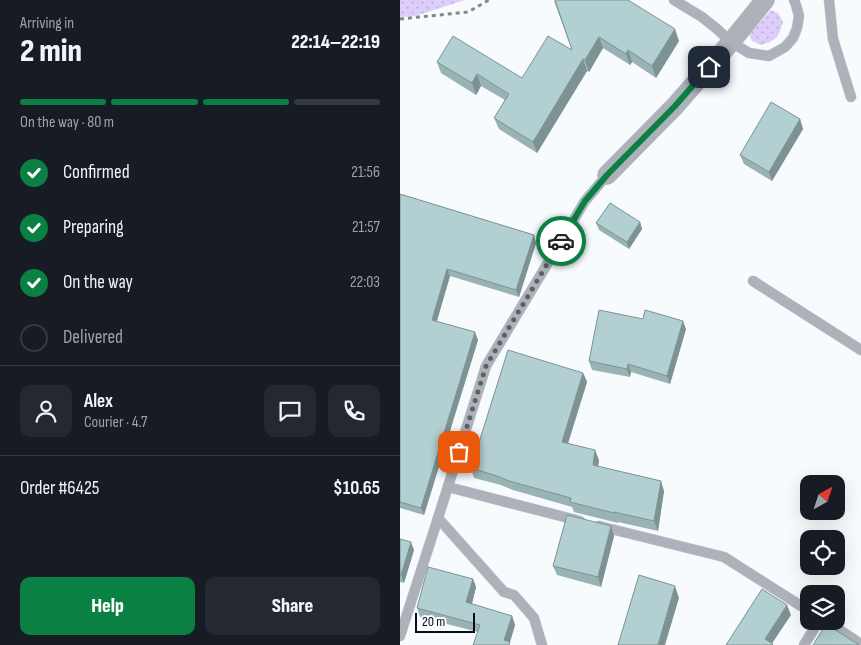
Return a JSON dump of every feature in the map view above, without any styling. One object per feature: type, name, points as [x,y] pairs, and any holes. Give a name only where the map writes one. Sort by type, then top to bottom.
[{"type":"street","points":[[607,175],[675,106],[765,0]]},
{"type":"lane","points":[[674,0],[702,17],[731,42],[749,53],[769,56],[785,47],[793,38],[799,16],[794,0]]},
{"type":"lane","points":[[830,0],[834,39],[851,98]]},
{"type":"lane","points":[[400,636],[486,366],[585,201],[607,175]]},
{"type":"lane","points":[[753,281],[861,350]]},
{"type":"lane","points":[[448,487],[724,557],[800,605]]},
{"type":"lane","points":[[438,518],[504,592],[514,595],[534,618],[542,645]]},
{"type":"lane","points":[[804,645],[813,630]]},
{"type":"lane","points":[[840,630],[861,644]]},
{"type":"path","points":[[400,20],[468,12],[489,0]]},
{"type":"shaded area","points":[[400,0],[465,0],[415,16],[400,17]]},
{"type":"shaded area","points":[[771,10],[778,13],[783,22],[776,38],[761,45],[752,41],[749,34]]},
{"type":"building","points":[[555,0],[628,0],[675,29],[652,66],[628,50],[626,54],[599,37],[585,60],[583,59],[533,142],[494,118],[509,94],[477,74],[472,83],[437,62],[453,36],[522,78],[548,36],[572,50]]},
{"type":"building","points":[[771,102],[800,119],[769,172],[740,155]]},
{"type":"building","points":[[400,194],[534,235],[516,290],[447,269],[432,320],[475,332],[421,508],[400,502]]},
{"type":"building","points":[[610,203],[640,222],[627,242],[596,223]]},
{"type":"building","points":[[599,310],[643,319],[645,310],[683,321],[667,376],[628,364],[627,369],[589,361]]},
{"type":"building","points":[[508,350],[583,373],[562,442],[595,450],[593,465],[661,481],[654,521],[570,502],[571,498],[509,481],[471,468]]},
{"type":"building","points":[[567,515],[611,526],[598,577],[553,566]]},
{"type":"building","points":[[400,539],[411,542],[401,575],[400,575]]},
{"type":"building","points":[[428,567],[473,579],[466,602],[512,616],[504,640],[510,642],[509,645],[473,645],[480,625],[417,608]]},
{"type":"building","points":[[639,575],[675,586],[658,645],[618,645]]},
{"type":"building","points":[[762,589],[787,605],[765,639],[773,644],[726,645]]},
{"type":"building","points":[[822,630],[835,630],[859,645],[813,645]]},
{"type":"way so far","points":[[459,452],[486,366],[561,241]]},
{"type":"route","points":[[561,241],[585,201],[607,175],[675,106],[709,67]]}]
